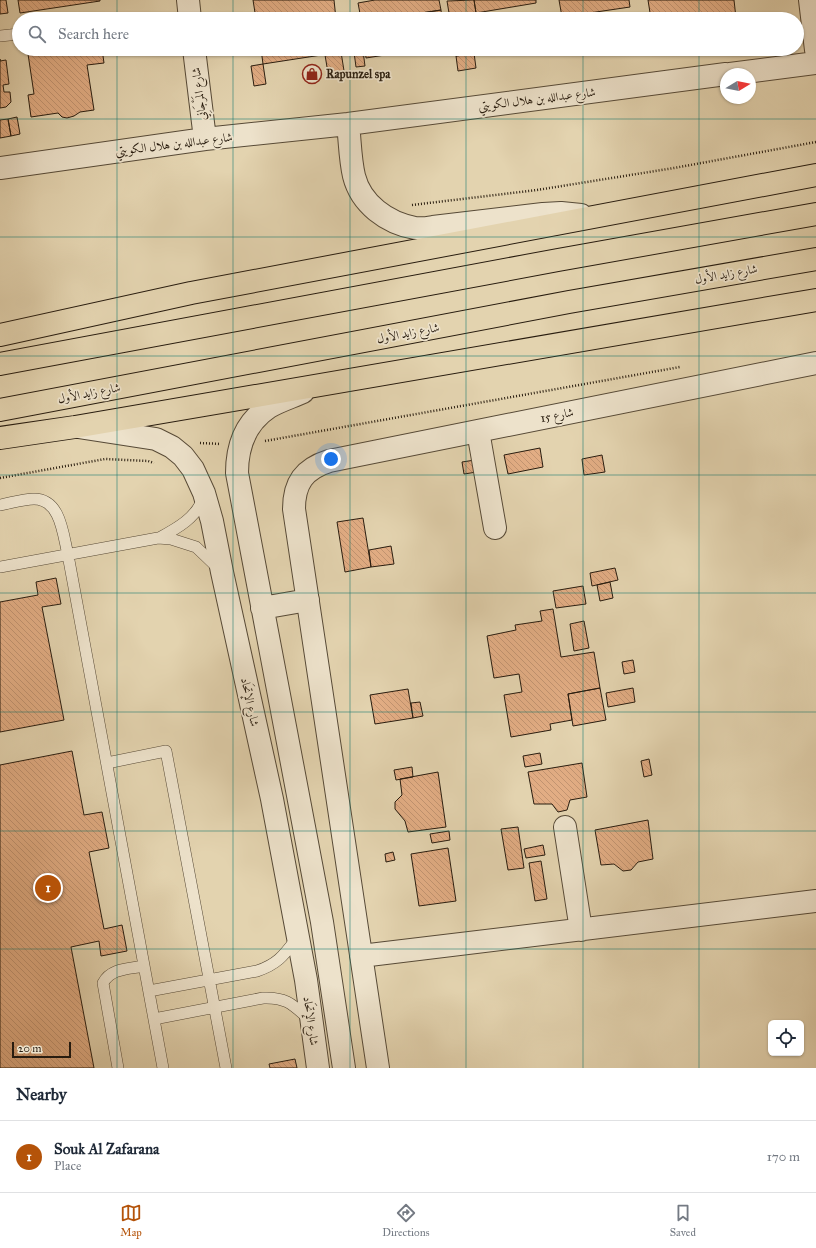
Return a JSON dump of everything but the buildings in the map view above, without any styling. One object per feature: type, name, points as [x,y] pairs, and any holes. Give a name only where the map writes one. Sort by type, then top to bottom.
[{"type":"main road","points":[[0,335],[191,293],[816,175]]},
{"type":"main road","points":[[0,364],[542,262],[816,214]]},
{"type":"main road","name":"شارع زايد الأول","points":[[0,410],[569,302],[816,258]]},
{"type":"main road","points":[[0,438],[75,427],[816,300]]},
{"type":"street","points":[[188,0],[189,12]]},
{"type":"street","points":[[810,0],[816,50]]},
{"type":"street","name":"شارع المَرْجَانِي","points":[[195,56],[205,139]]},
{"type":"street","points":[[756,71],[816,63]]},
{"type":"street","name":"شارع عبدالله بن هلال الكويتي","points":[[0,168],[205,139],[348,124],[720,75]]},
{"type":"street","points":[[348,124],[354,177],[361,192],[371,206],[384,217],[400,224],[416,228],[433,227],[561,213],[596,217]]},
{"type":"street","name":"شارع 15","points":[[308,600],[294,509],[294,497],[297,485],[302,477],[318,464],[816,363]]},
{"type":"street","points":[[315,386],[271,406],[250,424],[240,445],[237,463],[238,484],[323,928],[344,1068]]},
{"type":"street","name":"شارع الإتحَاد","points":[[75,427],[156,439],[172,447],[183,456],[193,469],[204,493],[212,521],[272,799],[306,980],[318,1068]]},
{"type":"street","points":[[478,431],[495,528]]},
{"type":"street","points":[[262,608],[308,600],[378,1068]]},
{"type":"street","points":[[565,827],[581,930]]},
{"type":"street","points":[[361,956],[816,901]]},
{"type":"lane","points":[[0,36],[12,35]]},
{"type":"lane","points":[[158,538],[182,524],[192,515],[201,504],[204,493]]},
{"type":"lane","points":[[0,504],[35,499],[46,502],[55,510],[60,522],[68,555],[163,1068]]},
{"type":"lane","points":[[0,567],[158,538],[171,539],[196,547],[222,572]]},
{"type":"lane","points":[[107,763],[166,751],[226,1068]]},
{"type":"lane","points":[[149,991],[257,971],[268,967],[285,955],[298,936]]},
{"type":"lane","points":[[118,1068],[103,983],[106,977],[114,972],[144,966]]},
{"type":"lane","points":[[154,1019],[274,997],[285,1000],[295,1006],[311,1020]]},
{"type":"path","points":[[408,205],[537,190],[674,168],[816,142]]},
{"type":"path","points":[[0,478],[105,459],[148,462],[166,466],[190,442],[240,445],[683,367]]},
{"type":"place","name":"Rapunzel spa","points":[[312,74]]},
{"type":"place","name":"Souk Al Zafarana","points":[[48,888]]}]
